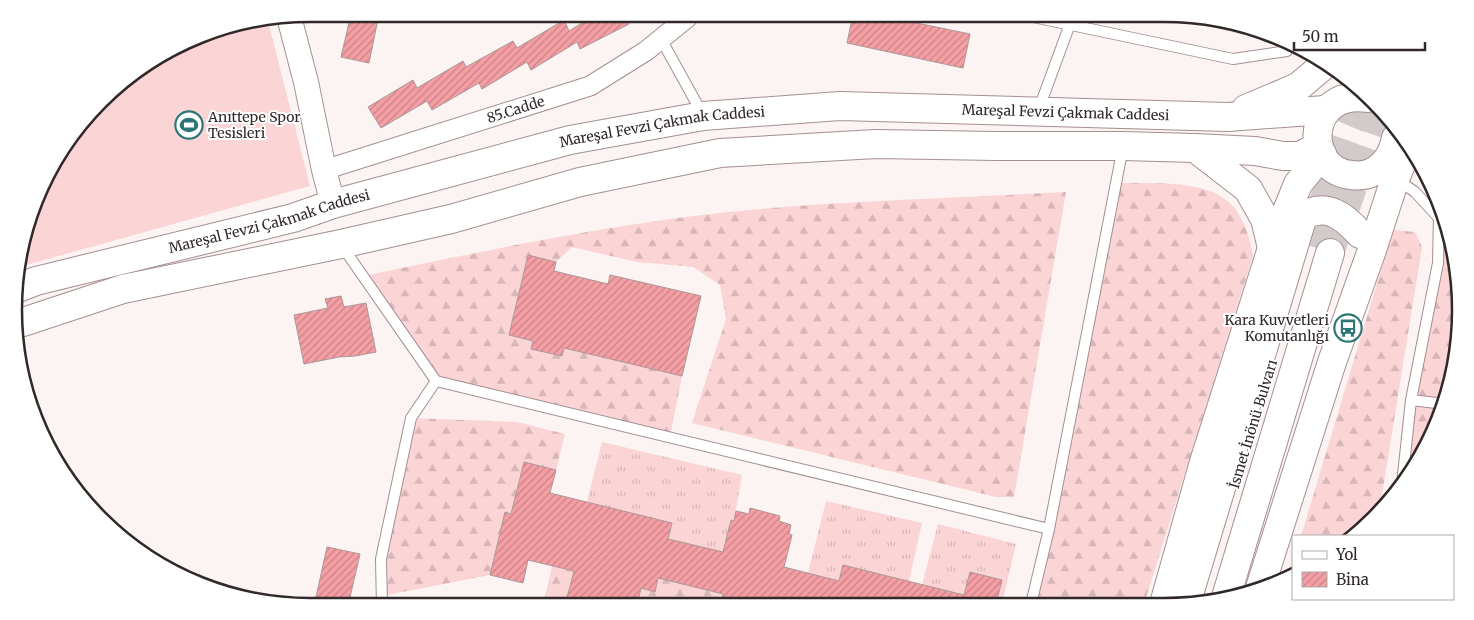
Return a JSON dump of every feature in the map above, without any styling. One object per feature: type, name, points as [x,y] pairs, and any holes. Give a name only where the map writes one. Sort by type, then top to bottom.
[{"type":"main road","points":[[1228,117],[1298,87],[1320,69]]},
{"type":"main road","name":"Mareşal Fevzi Çakmak Caddesi","points":[[24,286],[36,281],[293,218],[333,204],[570,140],[703,116],[840,106],[1228,117],[1347,97]]},
{"type":"main road","points":[[1347,97],[1318,127],[1317,140],[1323,155],[1336,170],[1347,175],[1358,176],[1386,170]]},
{"type":"main road","points":[[1263,580],[1328,371],[1372,250],[1388,160],[1394,148],[1395,140]]},
{"type":"main road","points":[[23,322],[123,289],[451,219],[580,182],[720,153],[876,144],[1123,146],[1255,151],[1283,156],[1323,155]]},
{"type":"main road","points":[[1195,148],[1248,189],[1265,219],[1272,248]]},
{"type":"main road","points":[[1251,584],[1279,484],[1360,234],[1386,170],[1404,152]]},
{"type":"main road","points":[[1188,596],[1323,155]]},
{"type":"main road","points":[[1166,598],[1204,462],[1272,248],[1298,184],[1323,155]]},
{"type":"main road","points":[[333,204],[341,244]]},
{"type":"main road","points":[[1303,216],[1313,210],[1324,210],[1336,214],[1349,222],[1360,234]]},
{"type":"main road","name":"İsmet İnönü Bulvarı","points":[[1202,595],[1319,249],[1228,590]]},
{"type":"street","points":[[291,23],[306,82],[333,204]]},
{"type":"street","name":"85.Cadde","points":[[324,170],[590,86],[661,39],[681,23]]},
{"type":"lane","points":[[1065,23],[1233,59],[1287,50]]},
{"type":"lane","points":[[1037,112],[1070,24]]},
{"type":"lane","points":[[661,39],[703,116]]},
{"type":"lane","points":[[1033,598],[1049,529],[1123,146]]},
{"type":"lane","points":[[1386,170],[1415,192],[1434,210]]},
{"type":"lane","points":[[1404,469],[1411,400],[1438,263],[1439,226]]},
{"type":"lane","points":[[341,244],[436,381],[1049,529]]},
{"type":"lane","points":[[382,598],[380,559],[410,418],[436,381]]},
{"type":"lane","points":[[1411,400],[1436,403]]},
{"type":"green space","points":[[269,25],[310,186],[26,265],[32,236],[44,200],[71,150],[94,120],[120,94],[166,61],[200,44],[236,32]]},
{"type":"green space","points":[[1116,183],[1181,185],[1213,192],[1226,200],[1236,210],[1247,232],[1253,256],[1146,598],[1033,598]]},
{"type":"green space","points":[[1066,192],[1014,497],[996,497],[692,423],[726,319],[720,285],[693,267],[637,262],[572,247],[556,262],[528,255],[509,335],[533,341],[532,349],[562,356],[564,348],[682,376],[670,437],[436,381],[363,276],[564,236],[686,217],[780,207]]},
{"type":"green space","points":[[1439,226],[1446,254],[1451,291],[1452,310],[1449,348],[1442,384],[1430,420],[1405,467],[1438,263]]},
{"type":"green space","points":[[1393,230],[1415,232],[1422,247],[1381,498],[1343,535],[1301,535]]},
{"type":"green space","points":[[411,418],[517,422],[565,434],[556,470],[524,462],[511,514],[505,513],[490,575],[382,596],[381,559]]},
{"type":"green space","points":[[602,442],[742,475],[734,521],[731,520],[725,543],[733,555],[668,539],[672,523],[587,502]]},
{"type":"green space","points":[[826,501],[922,523],[909,581],[843,565],[839,581],[808,573]]},
{"type":"green space","points":[[938,524],[1016,544],[1003,598],[998,598],[1002,580],[970,572],[964,595],[922,585]]},
{"type":"green space","points":[[552,566],[654,591],[658,578],[723,594],[722,598],[545,598]]},
{"type":"building","points":[[349,23],[377,23],[369,63],[341,57]]},
{"type":"building","points":[[559,23],[565,23],[569,31],[582,23],[629,24],[580,49],[577,42],[531,70],[527,62],[482,89],[479,83],[432,110],[427,101],[381,128],[368,107],[413,80],[417,88],[463,61],[466,67],[513,41],[517,48]]},
{"type":"building","points":[[851,23],[917,23],[970,34],[963,68],[847,43]]},
{"type":"building","points":[[528,255],[556,262],[554,271],[608,284],[610,275],[701,296],[682,376],[564,348],[562,356],[531,349],[533,341],[509,335]]},
{"type":"building","points":[[341,296],[344,307],[366,303],[376,352],[304,364],[294,315],[328,308],[325,299]]},
{"type":"building","points":[[524,462],[556,470],[550,493],[672,523],[668,539],[723,552],[731,520],[734,521],[736,511],[749,514],[750,508],[780,516],[779,521],[791,525],[789,534],[792,535],[784,567],[839,581],[843,565],[964,595],[970,572],[1002,580],[998,598],[722,598],[723,594],[658,578],[655,592],[641,588],[639,598],[567,598],[574,571],[528,560],[523,583],[490,575],[505,512],[511,514]]},
{"type":"building","points":[[327,547],[360,554],[350,598],[316,598]]},
{"type":"tunnel","points":[[1308,245],[1348,131],[1361,101]]},
{"type":"tunnel","points":[[1330,253],[1377,117]]},
{"type":"place","name":"Anıttepe Spor Tesisleri","points":[[189,125]]},
{"type":"place","name":"Kara Kuvvetleri Komutanlığı","points":[[1348,328]]}]
